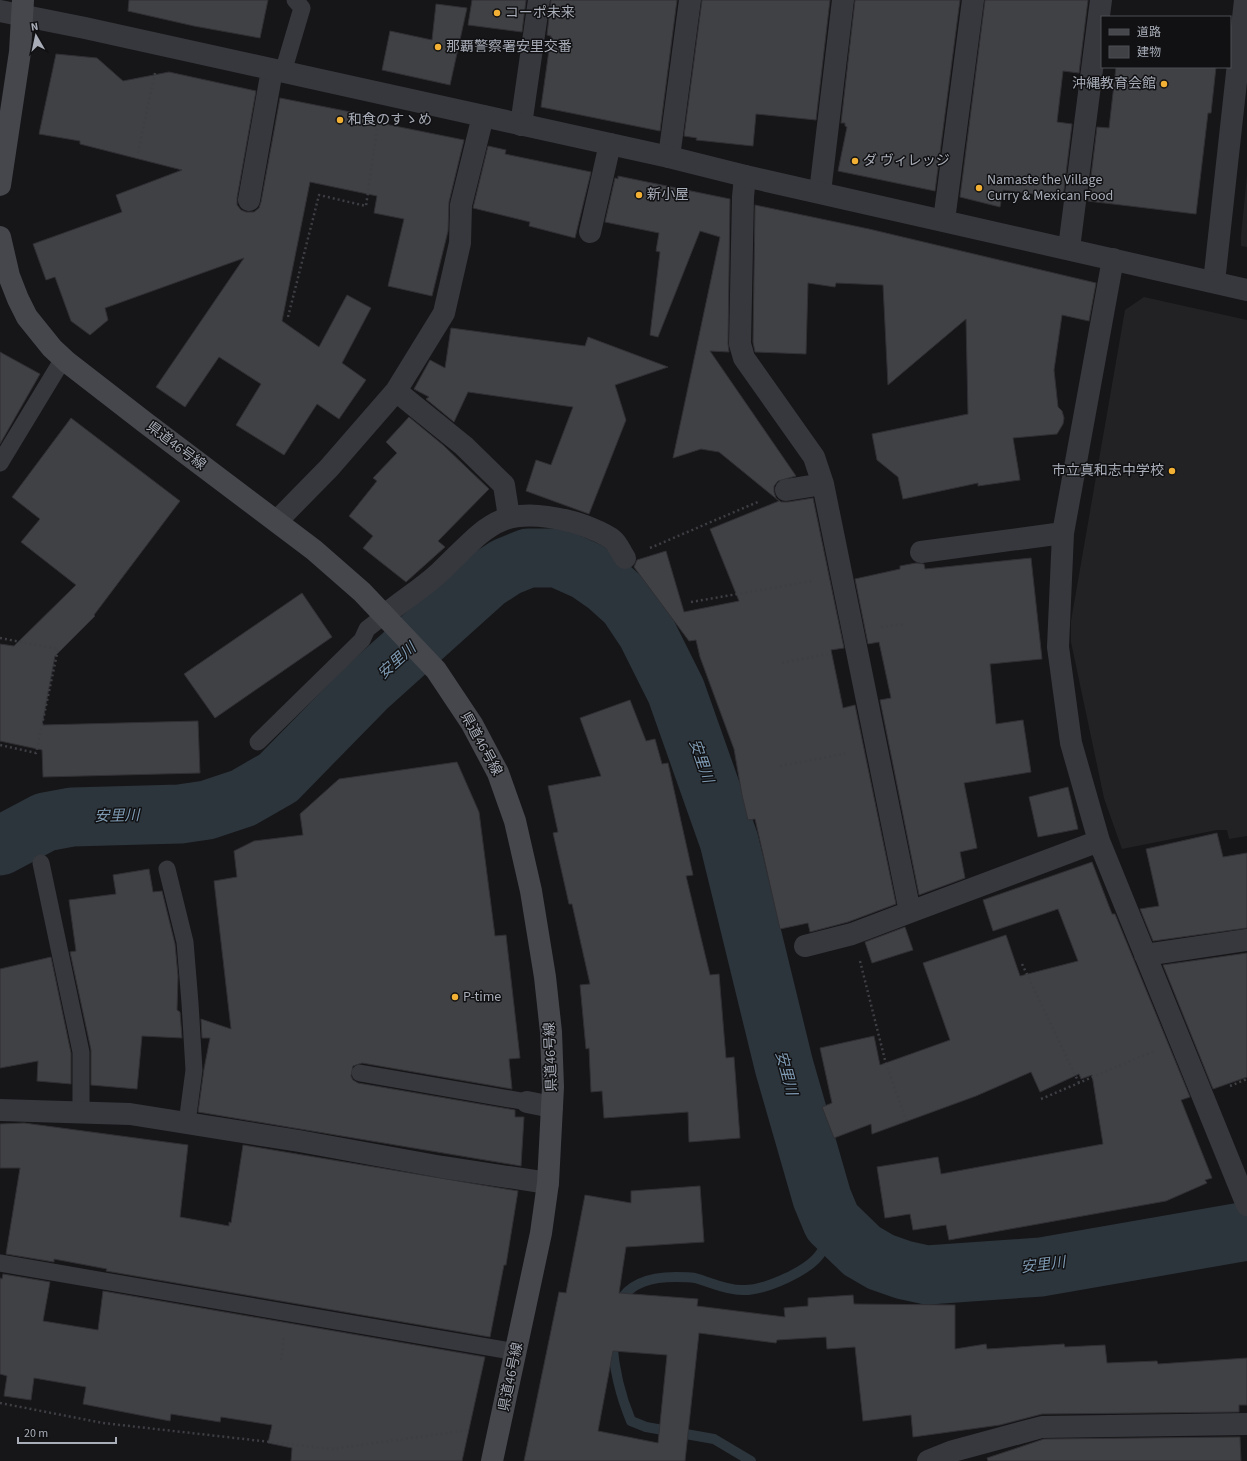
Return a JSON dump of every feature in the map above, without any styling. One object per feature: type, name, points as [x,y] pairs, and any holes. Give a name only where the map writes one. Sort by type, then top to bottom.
[{"type":"main road","points":[[0,185],[20,52],[23,8]]},
{"type":"main road","name":"県道46号線","points":[[0,237],[9,276],[27,317],[52,348],[63,359],[277,521],[339,571],[390,620],[436,670],[468,718],[487,750],[498,773],[515,821],[531,891],[545,977],[551,1032],[552,1107],[548,1183],[541,1234],[492,1461]]},
{"type":"street","points":[[521,124],[525,65],[539,0]]},
{"type":"street","points":[[670,157],[690,0]]},
{"type":"street","points":[[820,192],[843,0]]},
{"type":"street","points":[[944,220],[973,0]]},
{"type":"street","points":[[1069,248],[1101,0]]},
{"type":"street","points":[[1214,282],[1245,0]]},
{"type":"street","points":[[0,11],[23,8],[85,28],[670,157],[745,176],[1069,248],[1247,290]]},
{"type":"street","points":[[250,200],[277,71]]},
{"type":"street","points":[[277,521],[329,468],[396,391],[444,313],[460,243],[462,205],[484,116]]},
{"type":"street","points":[[590,232],[610,144]]},
{"type":"street","points":[[745,176],[743,197],[740,344],[744,358],[814,456],[823,484],[910,912]]},
{"type":"street","points":[[1114,259],[1063,533],[1058,647],[1071,743],[1099,841],[1247,1204]]},
{"type":"street","points":[[396,391],[464,446],[504,485],[509,517]]},
{"type":"street","points":[[786,490],[823,484]]},
{"type":"street","points":[[390,620],[410,594],[423,586],[485,529],[509,517],[545,515],[580,523],[614,540],[625,558]]},
{"type":"street","points":[[920,552],[1063,533]]},
{"type":"street","points":[[805,946],[852,934],[1099,841]]},
{"type":"street","points":[[1145,955],[1247,940]]},
{"type":"street","points":[[527,1102],[552,1107]]},
{"type":"street","points":[[0,1110],[130,1114],[442,1167],[548,1183]]},
{"type":"street","points":[[928,1461],[954,1450],[1042,1427],[1247,1424]]},
{"type":"lane","points":[[277,71],[302,8],[295,0]]},
{"type":"lane","points":[[0,463],[63,359]]},
{"type":"lane","points":[[258,742],[362,640],[367,629],[390,620]]},
{"type":"lane","points":[[41,863],[81,1052],[81,1113]]},
{"type":"lane","points":[[168,869],[185,942],[188,980],[194,1070],[187,1123]]},
{"type":"lane","points":[[360,1074],[527,1102]]},
{"type":"lane","points":[[0,1264],[516,1352]]},
{"type":"path","points":[[138,153],[155,72]]},
{"type":"path","points":[[288,317],[319,195],[366,206],[379,115]]},
{"type":"path","points":[[625,558],[786,490]]},
{"type":"path","points":[[690,602],[841,577]]},
{"type":"path","points":[[0,638],[58,649],[36,753],[0,745]]},
{"type":"path","points":[[782,663],[856,649]]},
{"type":"path","points":[[780,766],[876,748]]},
{"type":"path","points":[[852,934],[886,1064],[907,1122]]},
{"type":"path","points":[[1022,964],[1079,1084]]},
{"type":"path","points":[[1041,1099],[1079,1084],[1180,1039]]},
{"type":"path","points":[[0,1403],[103,1424],[332,1448],[475,1430]]},
{"type":"shaded area","points":[[1247,175],[1247,247],[1241,246],[1241,236]]},
{"type":"shaded area","name":"市立真和志中学校","points":[[1144,297],[1247,320],[1247,836],[1229,839],[1227,830],[1217,830],[1122,849],[1104,798],[1071,642],[1071,621],[1125,310]]},
{"type":"building","points":[[129,0],[268,0],[260,38],[194,26],[128,11]]},
{"type":"building","name":"コーポ未来","points":[[472,0],[526,0],[522,32],[468,25]]},
{"type":"building","points":[[551,0],[677,0],[660,131],[541,107],[551,36],[547,35]]},
{"type":"building","points":[[702,0],[830,0],[816,120],[756,114],[753,146],[696,140],[697,138],[684,136]]},
{"type":"building","points":[[855,0],[960,0],[935,191],[838,171],[847,127],[845,126],[845,123],[841,123]]},
{"type":"building","points":[[985,0],[1088,0],[1079,73],[1063,71],[1057,122],[1072,124],[1063,198],[1003,190],[1000,207],[960,197]]},
{"type":"building","points":[[436,4],[467,8],[450,85],[382,70],[390,31],[432,40]]},
{"type":"building","points":[[56,54],[97,58],[123,81],[169,72],[256,91],[237,198],[237,205],[241,210],[246,212],[254,212],[259,208],[261,202],[280,98],[376,117],[375,122],[464,140],[449,202],[448,231],[432,296],[388,286],[404,219],[374,213],[377,196],[310,182],[282,321],[319,347],[347,295],[371,308],[342,363],[366,380],[339,419],[317,404],[284,455],[236,425],[261,384],[219,357],[185,407],[156,387],[244,258],[105,308],[108,320],[90,335],[71,321],[55,277],[46,280],[33,244],[122,212],[116,195],[182,170],[80,144],[80,141],[39,134]]},
{"type":"building","points":[[1116,68],[1216,68],[1211,113],[1208,113],[1196,214],[1088,201],[1097,127],[1109,128]]},
{"type":"building","points":[[488,146],[506,150],[505,154],[591,172],[575,238],[529,226],[530,222],[473,208]]},
{"type":"building","points":[[618,176],[730,199],[729,352],[710,351],[796,476],[778,481],[774,486],[776,498],[781,502],[788,502],[813,498],[844,648],[831,650],[843,708],[855,705],[896,904],[848,922],[810,932],[808,923],[780,929],[755,819],[748,820],[734,749],[700,657],[696,640],[689,641],[634,567],[637,560],[666,551],[684,612],[739,601],[710,529],[779,501],[719,452],[701,449],[673,458],[720,237],[700,231],[658,337],[650,335],[660,252],[656,251],[659,233],[605,222],[615,178],[618,179]]},
{"type":"building","points":[[755,205],[869,229],[1096,283],[1089,321],[1062,315],[1054,370],[1058,407],[1062,411],[1064,418],[1063,424],[1057,434],[1013,438],[1020,480],[978,486],[978,483],[903,499],[898,477],[877,460],[872,434],[968,414],[966,319],[888,385],[883,285],[836,283],[835,287],[808,283],[806,354],[755,352],[753,342]]},
{"type":"building","points":[[451,328],[585,346],[588,337],[668,367],[615,385],[626,420],[589,514],[526,491],[536,460],[551,465],[573,407],[468,392],[454,422],[426,399],[429,397],[414,389],[430,360],[445,368]]},
{"type":"building","points":[[0,352],[40,374],[0,444]]},
{"type":"building","points":[[409,417],[443,445],[489,489],[438,541],[445,547],[406,582],[363,548],[373,536],[349,516],[377,481],[373,478],[397,453],[386,442]]},
{"type":"building","points":[[71,418],[180,501],[94,615],[95,616],[55,656],[42,725],[198,721],[200,773],[43,777],[42,750],[0,741],[0,644],[14,646],[76,585],[21,542],[40,519],[12,497]]},
{"type":"building","points":[[1031,558],[1042,659],[990,664],[996,724],[1023,720],[1031,772],[964,783],[977,848],[960,852],[965,878],[919,895],[880,700],[891,698],[879,642],[868,644],[855,579],[900,569],[900,566],[916,563],[924,564],[925,569]]},
{"type":"building","points":[[302,593],[332,637],[215,718],[184,674]]},
{"type":"building","points":[[630,700],[646,741],[655,739],[662,764],[668,763],[693,875],[686,876],[710,975],[719,974],[726,1058],[734,1057],[740,1138],[689,1142],[688,1112],[604,1118],[602,1091],[591,1092],[589,1048],[586,1049],[580,985],[590,984],[572,904],[569,904],[553,833],[558,832],[548,786],[601,776],[580,718]]},
{"type":"building","points":[[457,762],[479,812],[495,936],[506,935],[520,1058],[509,1059],[512,1089],[362,1063],[353,1066],[351,1076],[353,1080],[358,1083],[515,1110],[515,1117],[524,1117],[521,1166],[198,1112],[210,1038],[202,1038],[201,1019],[231,1029],[214,881],[237,877],[234,851],[254,841],[303,835],[300,814],[339,779]]},
{"type":"building","points":[[1068,787],[1078,829],[1038,837],[1029,797]]},
{"type":"building","points":[[1217,833],[1223,857],[1247,853],[1247,928],[1153,941],[1140,909],[1159,906],[1146,849]]},
{"type":"building","points":[[1092,862],[1112,914],[1115,914],[1190,1097],[1181,1100],[1212,1178],[1205,1180],[1207,1183],[1166,1201],[949,1240],[946,1225],[913,1230],[910,1214],[885,1218],[877,1167],[938,1157],[941,1174],[1103,1144],[1092,1075],[1081,1079],[1079,1074],[1040,1092],[1031,1072],[976,1096],[872,1134],[871,1124],[834,1138],[822,1107],[832,1103],[820,1048],[874,1036],[880,1065],[950,1040],[923,963],[1006,935],[1020,976],[1078,961],[1058,909],[993,931],[983,900]]},
{"type":"building","points":[[149,869],[153,892],[162,891],[175,944],[178,976],[177,1010],[180,1012],[182,1038],[142,1036],[137,1089],[91,1085],[91,1050],[70,952],[76,951],[69,900],[116,894],[113,875]]},
{"type":"building","points":[[905,927],[913,950],[872,963],[865,942]]},
{"type":"building","points":[[1247,953],[1247,1077],[1213,1089],[1163,965]]},
{"type":"building","points":[[51,957],[71,1053],[71,1084],[37,1081],[38,1061],[0,1068],[0,969]]},
{"type":"building","points":[[24,1123],[188,1145],[180,1217],[229,1226],[229,1222],[231,1223],[243,1145],[518,1191],[506,1265],[504,1265],[490,1337],[106,1271],[107,1269],[54,1259],[54,1262],[6,1254],[20,1168],[0,1168],[0,1124]]},
{"type":"building","points":[[700,1186],[704,1242],[626,1247],[619,1293],[698,1299],[697,1306],[785,1317],[784,1308],[808,1306],[808,1298],[853,1295],[854,1304],[955,1305],[955,1349],[986,1344],[987,1349],[1064,1344],[1065,1347],[1105,1345],[1107,1363],[1157,1361],[1158,1364],[1247,1358],[1247,1405],[1239,1405],[1239,1412],[1042,1414],[1000,1425],[913,1437],[911,1415],[863,1421],[855,1347],[827,1349],[826,1337],[777,1340],[776,1343],[699,1333],[685,1461],[524,1461],[559,1292],[566,1293],[585,1195],[631,1203],[631,1191]],"holes":[[[613,1351],[667,1355],[658,1443],[598,1431]]]},
{"type":"building","points":[[3,1274],[50,1282],[43,1321],[98,1330],[103,1291],[485,1357],[462,1461],[291,1461],[292,1448],[268,1443],[272,1425],[221,1417],[220,1422],[171,1414],[170,1421],[83,1404],[86,1387],[34,1378],[31,1400],[4,1396],[7,1376],[0,1374],[0,1278],[2,1279]]},
{"type":"building","points":[[1240,1437],[1241,1461],[988,1461],[987,1458],[1044,1439]]},
{"type":"waterway","name":"安里川","points":[[0,846],[45,822],[72,817],[180,814],[207,810],[243,798],[278,778],[367,687],[486,580],[506,567],[528,558],[558,558],[587,571],[607,585],[627,603],[647,633],[676,691],[729,841],[784,1066],[822,1198],[832,1222],[862,1251],[881,1262],[904,1270],[927,1275],[1041,1267],[1247,1231]]},
{"type":"waterway","points":[[619,1303],[629,1290],[636,1285],[651,1279],[688,1277],[736,1290],[762,1287],[774,1283],[808,1266],[816,1258],[822,1251],[832,1222]]},
{"type":"waterway","points":[[612,1340],[618,1382],[631,1421],[646,1427],[714,1439],[751,1461]]},
{"type":"place","name":"コーポ未来","points":[[497,13]]},
{"type":"place","name":"那覇警察署安里交番","points":[[438,47]]},
{"type":"place","name":"沖縄教育会館","points":[[1164,84]]},
{"type":"place","name":"和食のすゝめ","points":[[340,120]]},
{"type":"place","name":"ダ ヴィレッジ","points":[[855,161]]},
{"type":"place","name":"Namaste the Village Curry & Mexican Food","points":[[979,188]]},
{"type":"place","name":"新小屋","points":[[639,195]]},
{"type":"place","name":"市立真和志中学校","points":[[1172,471]]},
{"type":"place","name":"P-time","points":[[455,997]]}]
